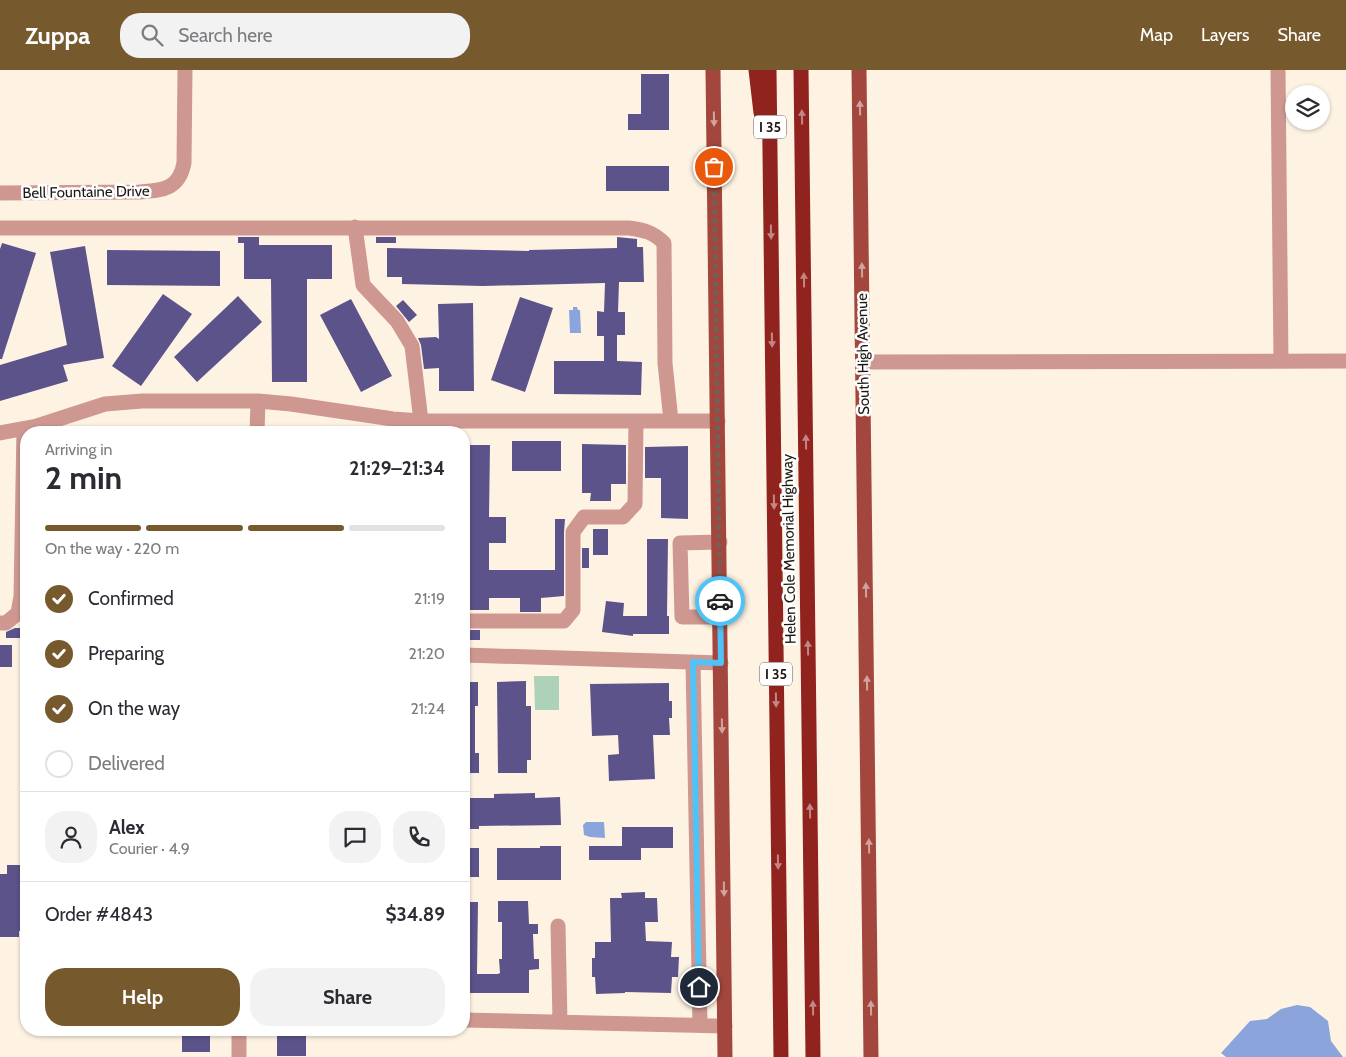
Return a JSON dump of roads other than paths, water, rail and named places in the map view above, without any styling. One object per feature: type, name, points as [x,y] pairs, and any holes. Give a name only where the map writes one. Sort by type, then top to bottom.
[{"type":"highway","points":[[756,70],[770,184]]},
{"type":"highway","name":"Helen Cole Memorial Highway","points":[[769,70],[781,1057]]},
{"type":"highway","name":"Helen Cole Memorial Highway","points":[[802,70],[813,1057]]},
{"type":"main road","points":[[713,70],[725,1057]]},
{"type":"main road","name":"South High Avenue","points":[[859,70],[872,1057]]},
{"type":"street","name":"Bell Fountaine Drive","points":[[0,193],[139,192],[161,190],[173,185],[181,174],[184,163],[185,70]]},
{"type":"street","points":[[1278,70],[1281,361]]},
{"type":"street","points":[[0,228],[355,227],[629,228],[646,230],[658,236],[664,243],[665,363],[671,421]]},
{"type":"street","points":[[355,227],[363,285],[397,321],[412,346],[421,421]]},
{"type":"street","points":[[863,362],[1346,360]]},
{"type":"street","points":[[34,426],[115,402],[168,400],[258,401],[292,404],[393,419],[421,421],[434,426]]},
{"type":"street","points":[[257,426],[258,401]]},
{"type":"street","points":[[465,426],[636,420],[718,420]]},
{"type":"street","points":[[470,621],[564,621],[573,610],[573,532],[584,517],[623,516],[636,504],[636,420]]},
{"type":"street","points":[[0,433],[20,430]]},
{"type":"street","points":[[720,542],[680,543],[682,617],[720,617]]},
{"type":"street","points":[[0,623],[6,623],[18,613],[20,601]]},
{"type":"street","points":[[470,654],[721,663]]},
{"type":"street","points":[[693,662],[700,1025]]},
{"type":"street","points":[[558,926],[560,1022]]},
{"type":"street","points":[[470,1020],[725,1026]]},
{"type":"street","points":[[239,1036],[239,1057]]},
{"type":"water","points":[[573,307],[577,307],[580,310],[581,333],[570,333],[569,310],[573,310]]},
{"type":"water","points":[[586,822],[604,822],[605,838],[584,835],[583,825]]},
{"type":"water","points":[[1297,1005],[1310,1007],[1328,1021],[1331,1041],[1343,1057],[1226,1057],[1221,1053],[1250,1021],[1267,1019],[1281,1009]]}]
